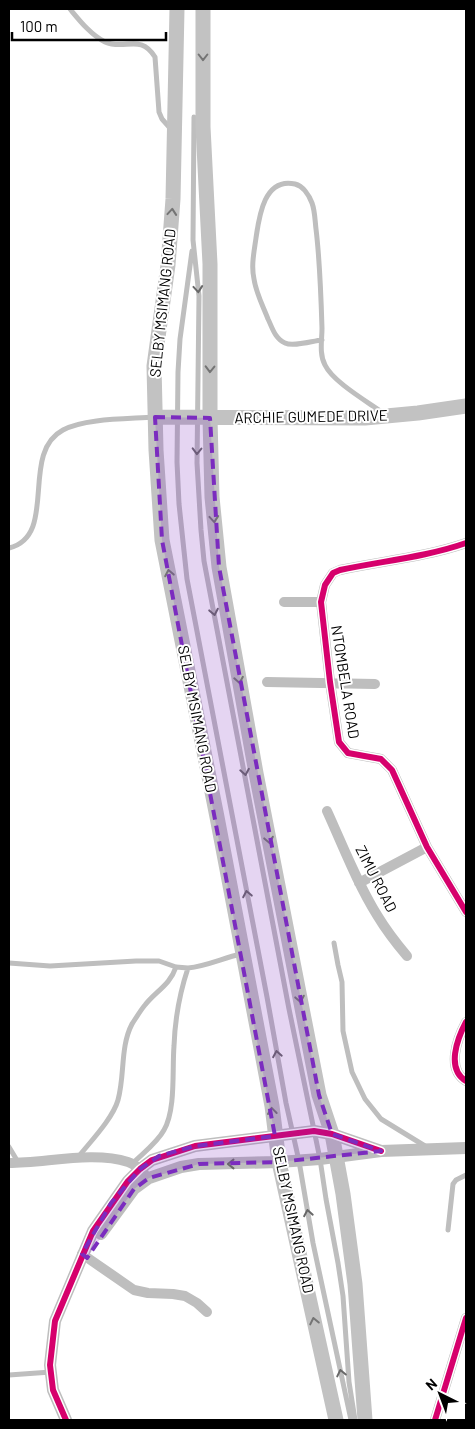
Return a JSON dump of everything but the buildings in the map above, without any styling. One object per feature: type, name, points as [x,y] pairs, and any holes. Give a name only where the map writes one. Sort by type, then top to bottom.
[{"type":"main road","name":"SELBY MSIMANG ROAD","points":[[177,9],[173,199],[168,265],[154,366],[162,540],[272,1106],[279,1162],[336,1420]]},
{"type":"main road","points":[[203,9],[203,127],[210,264],[204,418],[219,567],[256,773],[319,1095],[332,1134],[337,1157],[355,1284],[365,1420]]},
{"type":"main road","name":"ARCHIE GUMEDE DRIVE","points":[[155,417],[356,418],[389,416],[466,406]]},
{"type":"street","name":"NTOMBELA ROAD","points":[[466,542],[454,547],[412,557],[340,570],[333,573],[325,585],[321,602],[339,742],[348,753],[381,759],[388,764],[427,847],[466,912]]},
{"type":"street","points":[[284,602],[321,602]]},
{"type":"street","points":[[267,682],[375,684]]},
{"type":"street","name":"ZIMU ROAD","points":[[327,811],[359,883],[381,921],[407,956]]},
{"type":"street","points":[[359,883],[427,847]]},
{"type":"street","points":[[466,1022],[459,1036],[455,1064],[460,1077],[466,1081]]},
{"type":"street","points":[[66,1420],[53,1390],[50,1372],[55,1321],[83,1260],[93,1231],[128,1181],[140,1170],[159,1156],[195,1146],[314,1130],[381,1150]]},
{"type":"street","points":[[14,1163],[102,1158],[116,1159],[140,1170],[199,1164],[299,1161],[381,1150],[466,1148]]},
{"type":"street","points":[[83,1260],[134,1290],[185,1296],[207,1312]]},
{"type":"street","points":[[435,1420],[466,1318]]},
{"type":"lane","points":[[70,9],[89,30],[106,42],[113,44],[138,44],[146,46],[151,51],[155,58],[159,112],[162,119],[174,132]]},
{"type":"lane","points":[[194,117],[193,240],[199,296],[204,418],[197,464],[204,561],[289,1009],[320,1159],[343,1296],[349,1382],[355,1420]]},
{"type":"lane","points":[[322,340],[290,344],[285,344],[279,340],[254,281],[252,268],[260,213],[265,199],[275,187],[288,183],[297,184],[305,190],[312,204],[318,246],[322,340],[321,349],[324,364],[328,371],[354,393],[389,416]]},
{"type":"lane","points":[[193,240],[180,339],[178,372],[178,504],[187,579],[313,1242],[351,1420]]},
{"type":"lane","points":[[9,548],[21,543],[28,536],[34,525],[42,457],[50,440],[58,433],[73,426],[99,421],[155,417]]},
{"type":"lane","points":[[334,943],[342,982],[343,1031],[352,1072],[365,1099],[381,1119],[409,1138],[432,1150]]},
{"type":"lane","points":[[9,963],[50,966],[159,961],[176,967],[188,968],[243,954]]},
{"type":"lane","points":[[77,1159],[118,1102],[122,1083],[123,1056],[132,1025],[145,1004],[168,982],[176,967]]},
{"type":"lane","points":[[140,1170],[151,1146],[165,1129],[170,1113],[173,1092],[178,999],[188,968]]},
{"type":"lane","points":[[9,1147],[14,1163]]},
{"type":"lane","points":[[448,1230],[453,1184],[456,1180],[466,1175]]},
{"type":"lane","points":[[9,1375],[50,1372]]},
{"type":"highlighted area","points":[[155,417],[210,418],[219,567],[319,1095],[332,1134],[381,1151],[279,1162],[199,1164],[149,1178],[134,1189],[87,1258],[82,1254],[111,1203],[140,1169],[159,1156],[195,1146],[275,1136],[162,540]]},
{"type":"cycle path","points":[[466,543],[420,555],[340,570],[333,573],[325,585],[321,602],[339,742],[348,753],[381,759],[392,770],[427,847],[466,912]]},
{"type":"cycle path","points":[[466,1022],[459,1037],[455,1053],[456,1069],[466,1081]]},
{"type":"cycle path","points":[[66,1420],[53,1390],[50,1365],[55,1321],[93,1231],[128,1181],[140,1169],[152,1160],[195,1146],[314,1131],[332,1134],[381,1151]]},
{"type":"cycle path","points":[[435,1420],[466,1318]]}]
